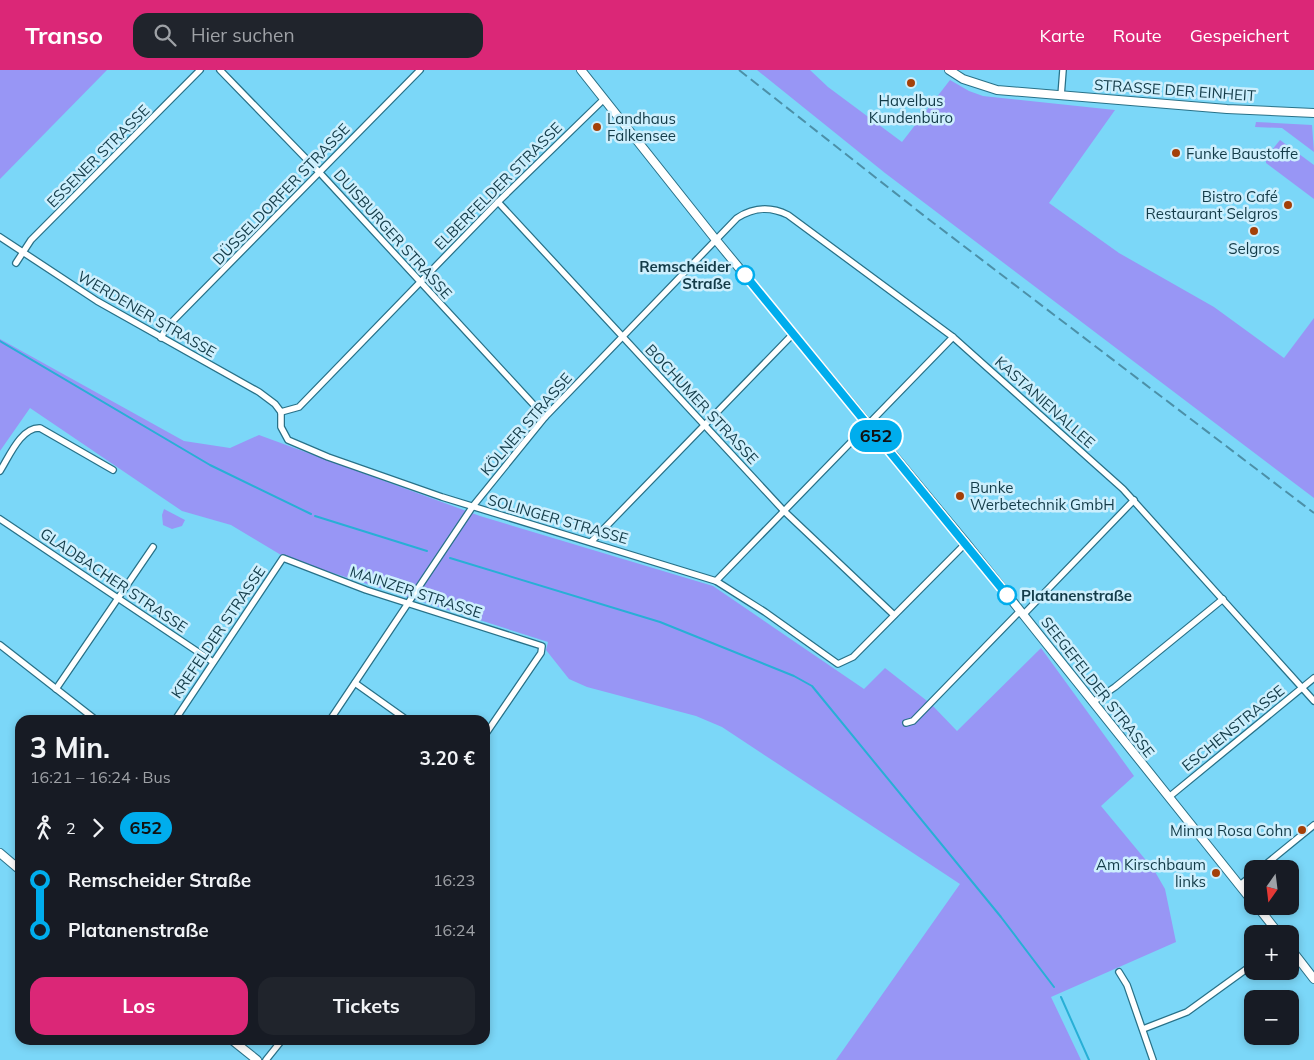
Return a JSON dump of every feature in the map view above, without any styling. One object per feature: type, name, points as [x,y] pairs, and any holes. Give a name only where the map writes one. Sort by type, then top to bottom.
[{"type":"street","name":"ESSENER STRASSE","points":[[16,263],[31,240],[200,70]]},
{"type":"street","name":"DUISBURGER STRASSE","points":[[220,70],[320,172],[545,418]]},
{"type":"street","name":"DÜSSELDORFER STRASSE","points":[[161,338],[166,328],[420,70]]},
{"type":"street","name":"SEEGEFELDER STRASSE","points":[[581,70],[716,240],[966,543],[1244,890]]},
{"type":"street","name":"STRASSE DER EINHEIT","points":[[949,70],[963,79],[986,87],[1061,96],[1227,109],[1314,113]]},
{"type":"street","points":[[1061,96],[1063,70]]},
{"type":"street","name":"ELBERFELDER STRASSE","points":[[281,412],[299,407],[498,202],[604,99]]},
{"type":"street","name":"BOCHUMER STRASSE","points":[[498,202],[784,511],[894,615]]},
{"type":"street","name":"KASTANIENALLEE","points":[[716,240],[737,218],[746,212],[763,208],[780,210],[954,338],[1134,500],[1314,701]]},
{"type":"street","name":"WERDENER STRASSE","points":[[0,237],[97,301],[259,392],[275,404],[281,412]]},
{"type":"street","name":"KÖLNER STRASSE","points":[[333,715],[406,603],[473,506],[545,418],[621,336],[716,240]]},
{"type":"street","points":[[591,542],[794,334]]},
{"type":"street","points":[[716,581],[954,338]]},
{"type":"street","name":"SOLINGER STRASSE","points":[[281,412],[281,427],[288,440],[381,477],[716,581],[765,612],[838,664],[853,657],[894,615]]},
{"type":"street","points":[[0,471],[26,432],[34,428],[40,428],[113,470]]},
{"type":"street","points":[[906,723],[913,721],[1134,500]]},
{"type":"street","name":"GLADBACHER STRASSE","points":[[0,519],[119,597],[213,662]]},
{"type":"street","points":[[894,615],[966,543]]},
{"type":"street","points":[[56,689],[153,547]]},
{"type":"street","name":"MAINZER STRASSE","points":[[283,558],[320,574],[542,646],[541,653],[490,728]]},
{"type":"street","name":"KREFELDER STRASSE","points":[[178,715],[283,558]]},
{"type":"street","points":[[1093,702],[1115,687],[1223,599]]},
{"type":"street","points":[[0,645],[90,715]]},
{"type":"street","name":"ESCHENSTRASSE","points":[[1168,797],[1314,678]]},
{"type":"street","points":[[354,683],[400,715]]},
{"type":"street","points":[[1271,860],[1314,825]]},
{"type":"street","points":[[0,853],[15,866]]},
{"type":"street","points":[[1240,885],[1244,882]]},
{"type":"street","points":[[1264,915],[1272,925]]},
{"type":"street","points":[[1299,960],[1314,979]]},
{"type":"street","points":[[1143,1029],[1187,1012],[1244,971]]},
{"type":"street","points":[[1119,972],[1127,985],[1153,1060]]},
{"type":"street","points":[[238,1045],[257,1060]]},
{"type":"street","points":[[266,1060],[278,1045]]},
{"type":"shaded area","points":[[0,70],[107,70],[0,179]]},
{"type":"shaded area","points":[[757,70],[810,70],[828,87],[902,142],[950,80],[969,91],[983,96],[1115,110],[1049,203],[1119,253],[1214,307],[1284,358],[1314,318],[1314,498],[885,173]]},
{"type":"shaded area","points":[[1256,122],[1312,125],[1314,152],[1282,128],[1255,127]]},
{"type":"shaded area","points":[[1280,140],[1314,165],[1314,199],[1266,163],[1266,157]]},
{"type":"shaded area","points":[[0,339],[184,441],[230,448],[259,435],[480,516],[713,586],[864,689],[885,668],[931,704],[957,731],[1041,648],[1134,776],[1101,806],[1154,870],[1165,889],[1176,942],[1051,997],[1081,1060],[836,1060],[960,884],[722,727],[696,716],[587,687],[569,679],[546,650],[548,642],[286,558],[231,525],[182,511],[30,408],[0,451]]},
{"type":"shaded area","points":[[164,509],[185,520],[182,526],[172,529],[163,525],[162,515]]},
{"type":"waterway","points":[[0,341],[210,465],[311,514]]},
{"type":"waterway","points":[[315,516],[427,551]]},
{"type":"waterway","points":[[450,558],[660,622],[794,676],[812,686],[1001,917],[1054,987]]},
{"type":"waterway","points":[[1061,997],[1089,1060]]},
{"type":"railway","points":[[739,70],[927,218],[1314,513]]},
{"type":"bus line","name":"652","points":[[745,275],[1007,595]]},
{"type":"place","name":"Havelbus Kundenbüro","points":[[911,83]]},
{"type":"place","name":"Landhaus Falkensee","points":[[597,127]]},
{"type":"place","name":"Funke Baustoffe","points":[[1176,153]]},
{"type":"place","name":"Bistro Café Restaurant Selgros","points":[[1288,205]]},
{"type":"place","name":"Selgros","points":[[1254,231]]},
{"type":"place","name":"Remscheider Straße","points":[[745,275]]},
{"type":"place","name":"Bunke Werbetechnik GmbH","points":[[960,496]]},
{"type":"place","name":"Platanenstraße","points":[[1007,595]]},
{"type":"place","name":"Minna Rosa Cohn","points":[[1302,830]]},
{"type":"place","name":"Am Kirschbaum links","points":[[1216,873]]}]
